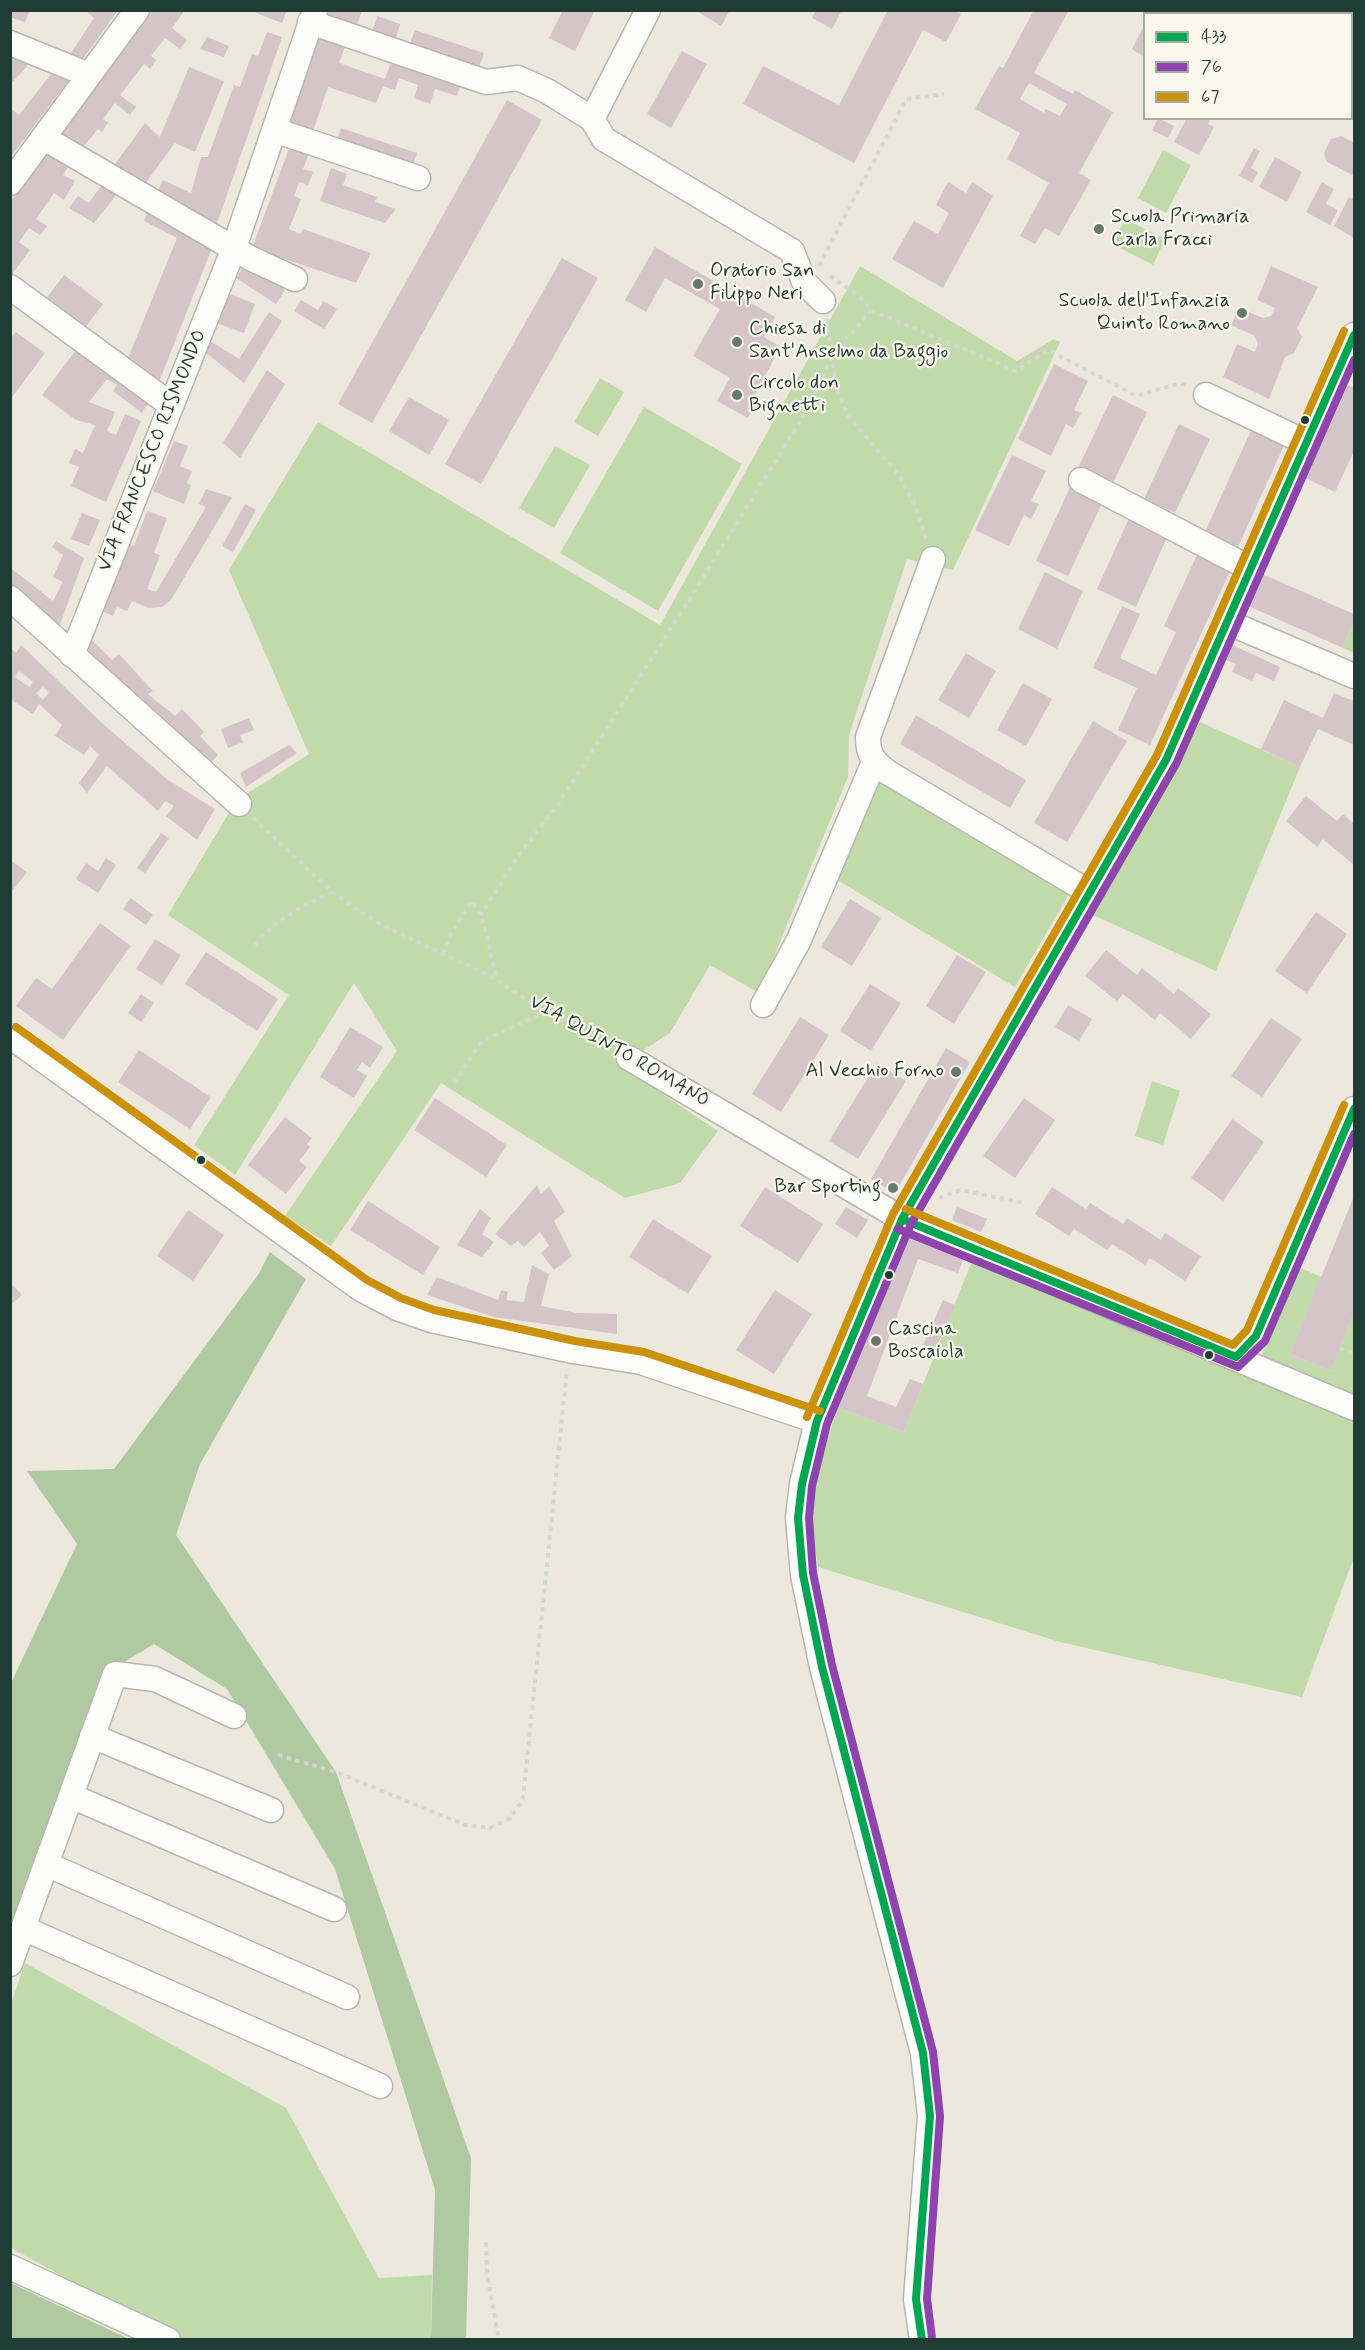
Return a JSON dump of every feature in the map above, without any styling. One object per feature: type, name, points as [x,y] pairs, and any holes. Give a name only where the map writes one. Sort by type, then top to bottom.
[{"type":"street","points":[[10,183],[137,10]]},
{"type":"street","points":[[592,119],[648,10]]},
{"type":"street","points":[[313,16],[486,82],[518,78],[547,92],[592,119],[604,139],[792,251],[804,282],[823,301]]},
{"type":"street","name":"VIA FRANCESCO RISMONDO","points":[[72,655],[234,248],[313,16]]},
{"type":"street","points":[[10,43],[89,75]]},
{"type":"street","points":[[274,130],[418,178]]},
{"type":"street","points":[[44,138],[250,258],[295,279]]},
{"type":"street","points":[[10,286],[171,405]]},
{"type":"street","points":[[922,2340],[916,2299],[930,2115],[928,2086],[923,2053],[822,1667],[803,1575],[798,1518],[802,1484],[817,1421],[902,1219],[1166,760],[1354,335]]},
{"type":"street","points":[[1206,394],[1307,443]]},
{"type":"street","points":[[1081,480],[1251,568]]},
{"type":"street","points":[[933,560],[868,737],[868,752],[874,762],[1089,892]]},
{"type":"street","points":[[10,598],[239,804]]},
{"type":"street","points":[[1227,622],[1354,676]]},
{"type":"street","points":[[763,1005],[798,942],[874,762]]},
{"type":"street","points":[[10,1036],[361,1289],[397,1308],[431,1320],[573,1351],[641,1362],[817,1421]]},
{"type":"street","name":"VIA QUINTO ROMANO","points":[[629,1058],[902,1219],[1354,1408]]},
{"type":"street","points":[[1236,1358],[1256,1336],[1354,1109]]},
{"type":"street","points":[[10,1964],[115,1674],[155,1679],[234,1716]]},
{"type":"street","points":[[92,1736],[271,1810]]},
{"type":"street","points":[[71,1796],[334,1909]]},
{"type":"street","points":[[46,1864],[347,1997]]},
{"type":"street","points":[[23,1928],[380,2086]]},
{"type":"street","points":[[10,2266],[168,2340]]},
{"type":"path","points":[[818,268],[906,99],[944,94]]},
{"type":"path","points":[[823,301],[836,388],[848,416],[899,475],[914,503],[933,560]]},
{"type":"path","points":[[480,916],[519,855],[559,803],[687,603],[806,412],[832,354],[872,310],[1016,371],[1048,350],[1136,396],[1181,383],[1206,394]]},
{"type":"path","name":"VIA QUINTO ROMANO","points":[[239,804],[332,892],[376,922],[497,980],[546,1012],[629,1058]]},
{"type":"path","points":[[255,945],[284,916],[332,892]]},
{"type":"path","points":[[443,954],[450,935],[472,901],[480,916],[497,980]]},
{"type":"path","points":[[454,1083],[482,1041],[546,1012]]},
{"type":"path","points":[[936,1200],[960,1190],[1025,1203]]},
{"type":"path","points":[[1340,1348],[1354,1354]]},
{"type":"path","points":[[278,1755],[336,1772],[465,1825],[490,1828],[510,1818],[523,1799],[567,1371],[573,1351]]},
{"type":"path","points":[[486,2242],[487,2275],[499,2340]]},
{"type":"green space","points":[[1163,150],[1191,165],[1166,213],[1138,198]]},
{"type":"green space","points":[[1125,219],[1165,239],[1153,265],[1112,244]]},
{"type":"green space","points":[[860,266],[1017,361],[1054,339],[1060,342],[953,570],[907,559],[849,735],[848,777],[759,993],[710,965],[670,1033],[640,1052],[628,1071],[718,1131],[680,1183],[625,1198],[441,1083],[331,1246],[285,1216],[397,1051],[354,983],[235,1175],[194,1145],[289,995],[168,915],[230,811],[248,793],[309,754],[229,570],[318,422],[660,625]]},
{"type":"green space","points":[[600,378],[624,392],[598,436],[574,422]]},
{"type":"green space","points":[[644,407],[742,464],[658,611],[560,553]]},
{"type":"green space","points":[[555,446],[590,465],[554,528],[519,508]]},
{"type":"green space","points":[[1354,621],[1354,653],[1343,648]]},
{"type":"green space","points":[[1200,722],[1300,767],[1216,971],[1093,915]]},
{"type":"green space","points":[[877,781],[1069,894],[1015,987],[834,878]]},
{"type":"green space","points":[[1152,1081],[1180,1091],[1163,1145],[1135,1136]]},
{"type":"green space","points":[[270,1252],[306,1279],[200,1464],[176,1535],[336,1772],[471,2158],[466,2339],[431,2339],[435,2190],[335,1869],[227,1689],[154,1644],[111,1670],[11,1925],[10,1685],[77,1544],[27,1471],[114,1469],[258,1275]]},
{"type":"green space","points":[[973,1258],[1354,1421],[1354,1557],[1302,1697],[1060,1642],[818,1567],[812,1527],[817,1470],[838,1408],[904,1432]]},
{"type":"green space","points":[[1298,1267],[1322,1277],[1290,1354],[1331,1371],[1354,1313],[1354,1398],[1260,1360]]},
{"type":"green space","points":[[25,1963],[286,2108],[379,2278],[432,2275],[431,2339],[177,2339],[11,2248],[10,2007]]},
{"type":"green space","points":[[11,2283],[129,2339],[11,2339]]},
{"type":"building","points":[[10,10],[30,10],[25,22],[10,17]]},
{"type":"building","points":[[85,10],[118,10],[80,63],[69,56],[94,18]]},
{"type":"building","points":[[152,10],[185,10],[172,28],[187,40],[180,49],[165,38],[151,56],[156,60],[150,69],[144,64],[120,95],[136,107],[130,115],[115,103],[103,119],[108,123],[102,132],[98,129],[81,150],[58,133]]},
{"type":"building","points":[[257,10],[287,10],[282,23],[256,13]]},
{"type":"building","points":[[327,10],[362,10],[357,25],[326,13]]},
{"type":"building","points":[[563,10],[594,12],[575,51],[549,38]]},
{"type":"building","points":[[695,10],[730,10],[721,26]]},
{"type":"building","points":[[816,10],[842,10],[832,29],[812,18]]},
{"type":"building","points":[[888,10],[955,10],[961,14],[946,42],[923,30],[854,163],[743,104],[763,66],[839,105]]},
{"type":"building","points":[[1034,10],[1069,10],[1034,73],[1073,94],[1075,90],[1113,112],[1079,173],[1091,180],[1059,236],[1045,228],[1035,244],[1020,236],[1049,183],[1007,159],[1020,133],[975,109],[999,66],[1003,68]],"holes":[[[1029,83],[1067,104],[1060,116],[1046,109],[1044,113],[1020,99]]]},
{"type":"building","points":[[1162,10],[1212,10],[1211,12],[1165,12]]},
{"type":"building","points":[[377,16],[400,24],[395,41],[372,33]]},
{"type":"building","points":[[1143,28],[1143,56],[1132,49]]},
{"type":"building","points":[[415,30],[484,53],[478,70],[409,46]]},
{"type":"building","points":[[267,32],[282,37],[215,229],[156,195],[163,180],[191,193],[201,157],[208,157],[234,85],[240,87],[252,54],[258,56]]},
{"type":"building","points":[[318,34],[346,44],[339,63],[385,79],[392,60],[461,84],[457,96],[435,89],[430,104],[414,98],[418,85],[399,78],[395,90],[383,86],[376,103],[328,87],[312,134],[287,126]]},
{"type":"building","points":[[207,37],[229,46],[224,57],[200,49]]},
{"type":"building","points":[[682,51],[707,64],[671,128],[647,114]]},
{"type":"building","points":[[10,54],[30,63],[10,85]]},
{"type":"building","points":[[189,67],[224,81],[195,152],[175,143],[142,188],[112,168],[145,123],[160,137]]},
{"type":"building","points":[[55,69],[71,77],[10,158],[10,108],[19,115]]},
{"type":"building","points":[[1353,78],[1354,79],[1353,113]]},
{"type":"building","points":[[507,100],[542,120],[372,423],[338,404]]},
{"type":"building","points":[[1157,120],[1174,126],[1168,138],[1152,130]]},
{"type":"building","points":[[1186,120],[1210,120],[1208,124],[1214,127],[1199,155],[1174,142]]},
{"type":"building","points":[[341,128],[417,153],[413,165],[337,140]]},
{"type":"building","points":[[1341,136],[1354,143],[1354,176],[1327,162],[1324,153],[1331,139]]},
{"type":"building","points":[[290,146],[309,153],[303,169],[313,172],[308,185],[299,182],[294,196],[301,199],[289,229],[301,234],[303,229],[371,253],[356,283],[252,248]]},
{"type":"building","points":[[1254,148],[1260,151],[1251,168],[1258,172],[1252,183],[1239,176]]},
{"type":"building","points":[[49,151],[71,162],[63,175],[75,181],[64,200],[54,193],[36,219],[47,226],[40,235],[29,228],[19,242],[30,250],[10,277],[10,202]]},
{"type":"building","points":[[1275,157],[1302,172],[1287,202],[1259,187]]},
{"type":"building","points":[[331,168],[347,174],[343,185],[377,197],[375,202],[396,209],[385,223],[320,201]]},
{"type":"building","points":[[948,182],[966,193],[972,182],[993,196],[943,288],[892,259],[914,221],[938,234],[949,213],[936,205]]},
{"type":"building","points":[[1322,182],[1334,189],[1326,204],[1338,210],[1330,225],[1306,212]]},
{"type":"building","points":[[103,183],[118,193],[94,223],[69,208],[78,196],[89,203]]},
{"type":"building","points":[[1349,197],[1354,199],[1354,238],[1334,226]]},
{"type":"building","points":[[149,209],[214,243],[157,387],[126,363],[177,238],[144,221]]},
{"type":"building","points":[[655,247],[775,317],[764,337],[781,347],[752,399],[757,402],[748,418],[717,401],[730,378],[693,356],[720,309],[665,278],[646,312],[625,300]]},
{"type":"building","points":[[562,258],[598,278],[481,484],[445,464]]},
{"type":"building","points":[[245,264],[285,290],[276,304],[236,278]]},
{"type":"building","points":[[1271,266],[1318,287],[1297,328],[1302,337],[1294,353],[1285,357],[1269,399],[1223,377],[1237,344],[1255,352],[1258,344],[1255,336],[1231,325],[1239,308],[1263,318],[1271,316],[1275,308],[1257,300]]},
{"type":"building","points":[[64,275],[103,304],[84,329],[45,300]]},
{"type":"building","points":[[227,293],[255,304],[244,333],[216,323]]},
{"type":"building","points":[[301,300],[318,310],[323,301],[337,309],[324,329],[294,311]]},
{"type":"building","points":[[269,312],[282,321],[244,383],[205,352],[210,341],[239,359]]},
{"type":"building","points":[[16,332],[45,353],[10,400],[10,339]]},
{"type":"building","points":[[80,345],[152,395],[142,413],[113,391],[117,385],[107,379],[89,402],[115,412],[107,431],[116,435],[125,414],[141,421],[106,502],[71,486],[79,467],[69,463],[75,449],[83,453],[95,425],[76,420],[42,395]]},
{"type":"building","points":[[1054,364],[1088,381],[1074,410],[1081,413],[1073,428],[1066,424],[1051,456],[1018,439]]},
{"type":"building","points":[[267,370],[285,384],[240,458],[223,443]]},
{"type":"building","points":[[1348,385],[1354,388],[1354,451],[1335,492],[1305,478]]},
{"type":"building","points":[[1113,395],[1147,412],[1111,487],[1077,470]]},
{"type":"building","points":[[409,397],[449,420],[429,455],[389,431]]},
{"type":"building","points":[[1179,424],[1210,439],[1175,513],[1144,499]]},
{"type":"building","points":[[1253,426],[1286,441],[1237,549],[1204,534]]},
{"type":"building","points":[[174,441],[188,446],[180,466],[192,471],[187,483],[191,485],[184,504],[153,491]]},
{"type":"building","points":[[1012,455],[1046,471],[1031,501],[1039,504],[1031,519],[1024,515],[1009,546],[975,530]]},
{"type":"building","points":[[1071,485],[1103,501],[1068,576],[1036,561]]},
{"type":"building","points":[[206,489],[232,497],[171,600],[162,607],[149,608],[132,601],[127,611],[117,607],[113,616],[102,611],[127,543],[134,546],[147,511],[167,518],[154,553],[160,555],[147,589],[156,592],[206,507],[199,504]]},
{"type":"building","points":[[245,504],[256,510],[233,552],[222,546]]},
{"type":"building","points":[[82,513],[100,520],[89,546],[71,539]]},
{"type":"building","points":[[1130,516],[1169,533],[1136,607],[1097,589]]},
{"type":"building","points":[[56,541],[84,558],[57,633],[10,590],[12,569],[53,601],[63,582],[53,577],[63,555],[52,547]]},
{"type":"building","points":[[1198,553],[1231,569],[1150,745],[1118,730],[1137,688],[1093,668],[1122,606],[1140,614],[1120,658],[1156,675],[1176,632],[1164,626]]},
{"type":"building","points":[[1045,572],[1083,591],[1057,649],[1018,629]]},
{"type":"building","points":[[1262,574],[1354,614],[1354,621],[1343,648],[1248,606]]},
{"type":"building","points":[[92,640],[112,660],[119,654],[153,691],[148,694],[175,716],[182,709],[204,732],[200,736],[218,755],[206,767],[84,659]]},
{"type":"building","points":[[21,645],[103,724],[168,780],[215,809],[197,840],[166,816],[174,806],[165,801],[158,811],[107,766],[87,793],[79,783],[99,755],[90,746],[84,755],[55,736],[62,725],[39,704],[33,714],[10,699],[10,647],[16,653]],"holes":[[[19,671],[33,682],[29,687],[15,677]],[[43,687],[49,692],[43,700],[36,693]]]},
{"type":"building","points":[[1232,645],[1280,667],[1274,681],[1256,673],[1252,681],[1232,672],[1236,664],[1226,660]]},
{"type":"building","points":[[966,653],[996,671],[969,718],[938,700]]},
{"type":"building","points":[[1023,683],[1052,699],[1026,746],[997,730]]},
{"type":"building","points":[[1334,693],[1354,701],[1354,745],[1318,729],[1300,767],[1261,749],[1284,700],[1323,718]]},
{"type":"building","points":[[916,715],[1026,780],[1010,808],[900,744]]},
{"type":"building","points":[[249,718],[254,730],[240,735],[243,742],[228,748],[221,729]]},
{"type":"building","points":[[1093,721],[1127,741],[1067,842],[1034,823]]},
{"type":"building","points":[[289,745],[297,753],[246,787],[240,773]]},
{"type":"building","points":[[1306,796],[1337,821],[1343,814],[1354,824],[1354,865],[1323,839],[1317,847],[1286,821]]},
{"type":"building","points":[[161,833],[169,838],[145,873],[137,868]]},
{"type":"building","points":[[106,858],[116,865],[98,893],[76,879],[86,863],[98,871]]},
{"type":"building","points":[[10,860],[27,872],[10,894]]},
{"type":"building","points":[[131,898],[153,915],[146,925],[123,909]]},
{"type":"building","points":[[850,899],[881,918],[852,966],[821,947]]},
{"type":"building","points":[[1316,912],[1347,934],[1307,993],[1275,971]]},
{"type":"building","points":[[100,923],[131,946],[63,1040],[16,1006],[36,978],[52,989]]},
{"type":"building","points":[[155,939],[181,955],[162,985],[136,969]]},
{"type":"building","points":[[1106,950],[1137,975],[1142,968],[1174,994],[1178,988],[1211,1014],[1191,1039],[1160,1013],[1155,1020],[1123,994],[1117,1001],[1085,976]]},
{"type":"building","points":[[206,952],[278,999],[257,1031],[185,984]]},
{"type":"building","points":[[957,955],[986,972],[954,1024],[926,1006]]},
{"type":"building","points":[[870,984],[901,1003],[871,1051],[840,1031]]},
{"type":"building","points":[[141,994],[154,1003],[141,1022],[128,1013]]},
{"type":"building","points":[[1068,1005],[1092,1019],[1079,1041],[1055,1027]]},
{"type":"building","points":[[800,1017],[829,1035],[781,1112],[752,1094]]},
{"type":"building","points":[[1271,1018],[1302,1039],[1262,1097],[1231,1076]]},
{"type":"building","points":[[350,1027],[383,1047],[370,1068],[362,1062],[357,1070],[367,1076],[354,1098],[320,1077]]},
{"type":"building","points":[[946,1048],[970,1062],[895,1193],[871,1179]]},
{"type":"building","points":[[139,1050],[211,1097],[190,1129],[118,1082]]},
{"type":"building","points":[[877,1063],[906,1081],[858,1159],[829,1141]]},
{"type":"building","points":[[435,1098],[507,1145],[486,1177],[414,1130]]},
{"type":"building","points":[[1024,1098],[1055,1120],[1015,1178],[983,1156]]},
{"type":"building","points":[[285,1117],[312,1138],[307,1144],[310,1147],[299,1161],[307,1167],[286,1194],[248,1165]]},
{"type":"building","points":[[1232,1119],[1264,1142],[1223,1201],[1191,1178]]},
{"type":"building","points":[[537,1185],[541,1194],[549,1186],[565,1212],[554,1221],[572,1256],[554,1270],[541,1253],[549,1246],[540,1232],[524,1247],[518,1241],[511,1246],[495,1234]]},
{"type":"building","points":[[765,1187],[823,1224],[798,1263],[740,1226]]},
{"type":"building","points":[[1052,1187],[1086,1209],[1090,1203],[1123,1224],[1127,1218],[1161,1240],[1165,1233],[1201,1256],[1185,1281],[1150,1258],[1145,1265],[1112,1244],[1107,1250],[1074,1229],[1069,1236],[1035,1214]]},
{"type":"building","points":[[1354,1196],[1354,1313],[1331,1371],[1290,1354]]},
{"type":"building","points":[[368,1201],[440,1247],[423,1275],[350,1230]]},
{"type":"building","points":[[846,1207],[868,1220],[857,1238],[835,1224]]},
{"type":"building","points":[[957,1207],[987,1219],[981,1232],[952,1220]]},
{"type":"building","points":[[480,1209],[491,1218],[482,1234],[494,1242],[482,1257],[457,1245]]},
{"type":"building","points":[[188,1210],[224,1235],[193,1281],[157,1256]]},
{"type":"building","points":[[653,1219],[712,1256],[688,1294],[629,1257]]},
{"type":"building","points":[[906,1235],[964,1257],[958,1273],[918,1259],[867,1396],[896,1407],[910,1379],[923,1384],[904,1432],[838,1408]]},
{"type":"building","points":[[532,1265],[549,1274],[541,1306],[577,1313],[617,1314],[617,1334],[494,1317],[427,1295],[437,1277],[498,1300],[501,1290],[508,1292],[506,1300],[524,1302]]},
{"type":"building","points":[[10,1282],[22,1295],[12,1304],[10,1303]]},
{"type":"building","points":[[775,1290],[812,1314],[774,1374],[736,1350]]},
{"type":"building","points":[[943,1300],[955,1305],[933,1355],[921,1350]]},
{"type":"transit line","name":"67","points":[[807,1417],[893,1214],[1157,755],[1344,331]]},
{"type":"transit line","name":"433","points":[[922,2340],[916,2299],[930,2116],[923,2053],[822,1667],[803,1575],[798,1518],[802,1484],[817,1421],[902,1219],[1166,760],[1354,335]]},
{"type":"transit line","name":"76","points":[[932,2338],[927,2299],[940,2116],[933,2052],[832,1665],[813,1573],[809,1518],[812,1486],[827,1424],[911,1224],[1176,764],[1354,360]]},
{"type":"transit line","name":"67","points":[[16,1027],[367,1280],[401,1298],[434,1310],[575,1341],[644,1352],[820,1411]]},
{"type":"transit line","name":"67","points":[[906,1209],[1233,1345],[1247,1330],[1344,1105]]},
{"type":"transit line","name":"433","points":[[1236,1357],[1256,1336],[1354,1109]]},
{"type":"transit line","name":"76","points":[[898,1229],[1238,1367],[1265,1341],[1354,1134]]},
{"type":"transit line","name":"433","points":[[902,1219],[1236,1357]]},
{"type":"place","name":"Scuola Primaria Carla Fracci","points":[[1099,229]]},
{"type":"place","name":"Oratorio San Filippo Neri","points":[[698,284]]},
{"type":"place","name":"Scuola dell'Infanzia Quinto Romano","points":[[1242,313]]},
{"type":"place","name":"Chiesa di Sant'Anselmo da Baggio","points":[[737,342]]},
{"type":"place","name":"Circolo don Bignetti","points":[[737,395]]},
{"type":"place","name":"Al Vecchio Forno","points":[[956,1072]]},
{"type":"place","name":"Bar Sporting","points":[[893,1188]]},
{"type":"place","name":"Cascina Boscaiola","points":[[876,1341]]}]
